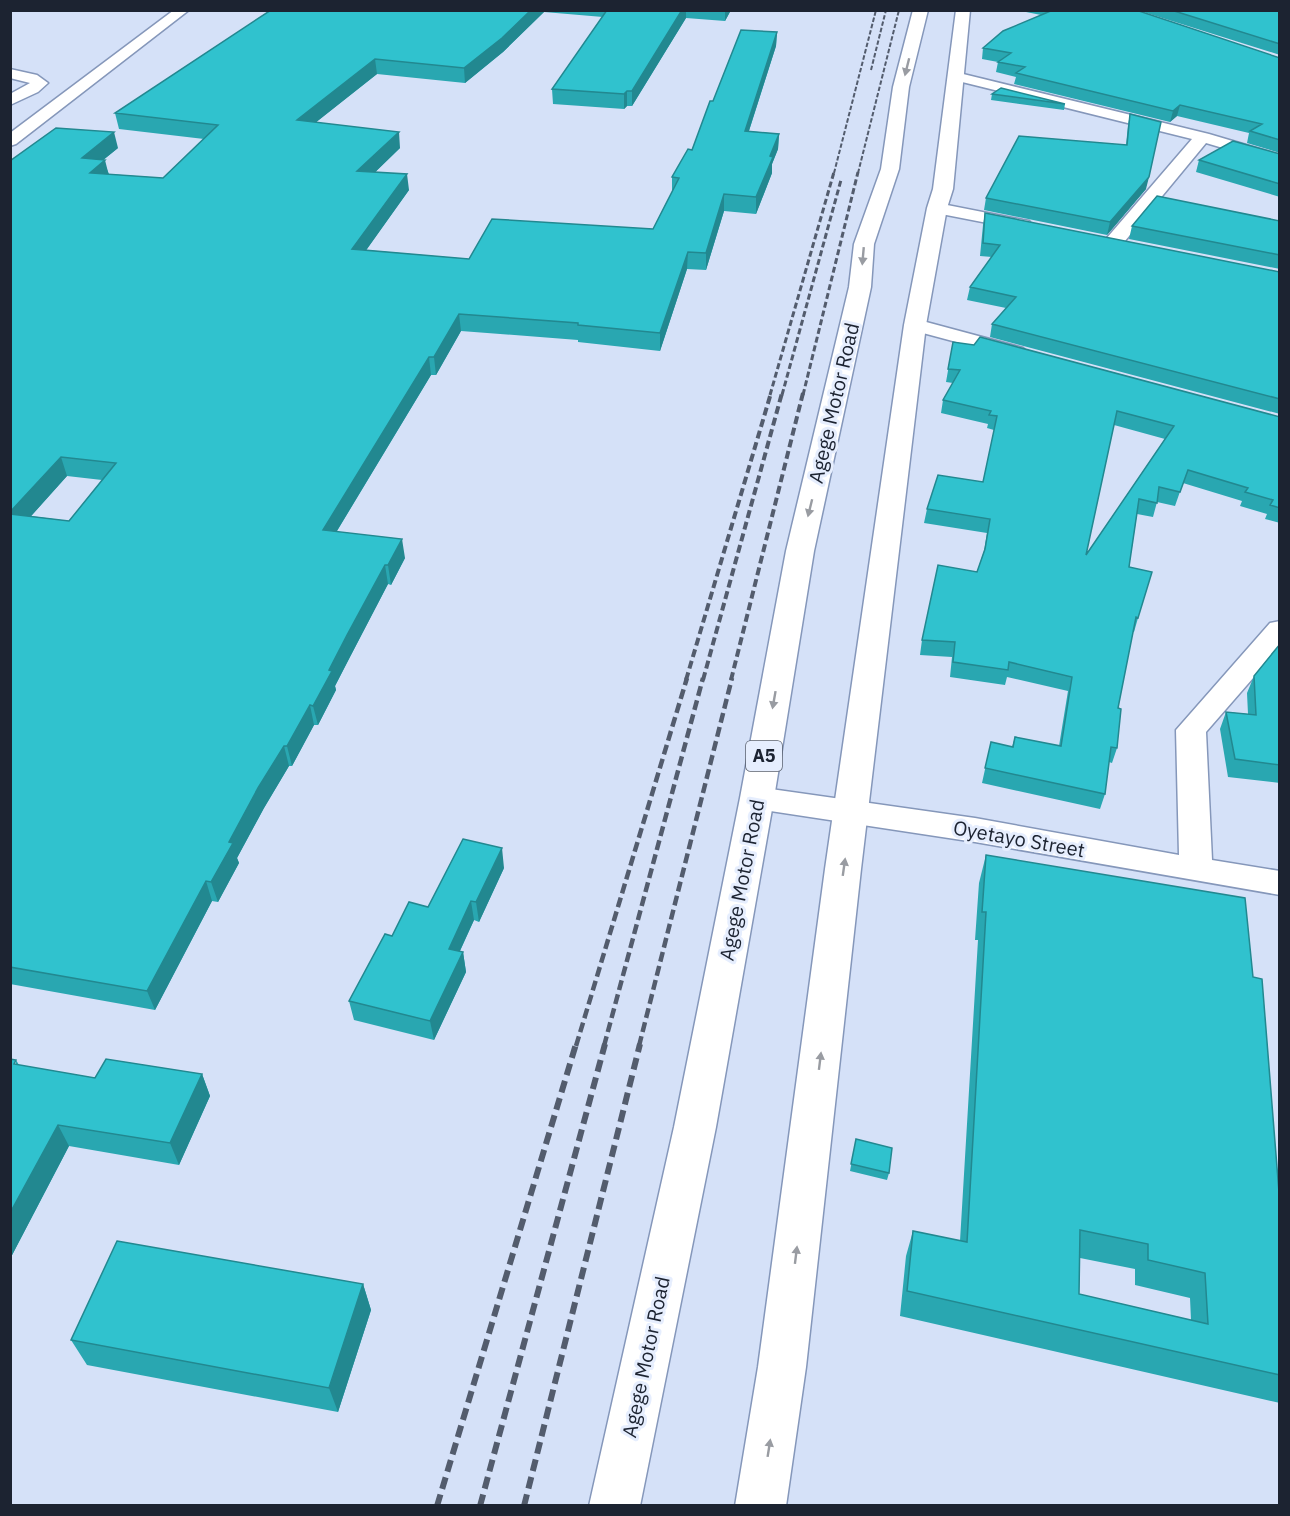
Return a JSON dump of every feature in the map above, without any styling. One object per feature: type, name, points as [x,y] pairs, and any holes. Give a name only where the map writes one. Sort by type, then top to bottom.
[{"type":"highway","name":"Agege Motor Road","points":[[614,1506],[696,1127],[800,551],[860,287],[864,244],[890,169],[901,87],[908,69],[921,10]]},
{"type":"highway","points":[[760,1506],[782,1367],[915,325],[937,208],[943,189],[956,92],[955,76],[963,10]]},
{"type":"street","points":[[10,141],[183,10]]},
{"type":"street","points":[[10,73],[32,78],[40,83],[10,100]]},
{"type":"street","points":[[955,76],[1203,137],[1280,160]]},
{"type":"street","points":[[1113,243],[1203,137]]},
{"type":"street","points":[[937,208],[1043,229]]},
{"type":"street","points":[[1090,238],[1135,247]]},
{"type":"street","points":[[915,325],[1041,359]]},
{"type":"street","points":[[1196,870],[1191,730],[1280,628]]},
{"type":"street","name":"Oyetayo Street","points":[[757,798],[975,830],[1280,883]]},
{"type":"building","points":[[271,10],[531,10],[502,38],[464,68],[375,59],[297,120],[399,132],[357,171],[407,174],[352,249],[469,259],[492,219],[653,229],[679,178],[672,177],[688,149],[692,150],[710,101],[713,101],[741,30],[777,32],[745,131],[779,134],[770,156],[773,157],[756,197],[724,194],[706,253],[688,252],[660,333],[578,325],[578,323],[459,314],[434,357],[429,357],[323,530],[402,539],[388,565],[385,565],[347,635],[329,670],[332,671],[313,706],[310,705],[287,746],[284,746],[258,788],[229,842],[233,843],[211,882],[206,881],[147,991],[10,967],[10,514],[69,521],[116,463],[61,457],[10,512],[10,161],[56,128],[114,132],[82,158],[105,160],[90,173],[163,178],[218,125],[115,113]]},
{"type":"building","points":[[607,10],[682,10],[632,91],[624,94],[552,89]]},
{"type":"building","points":[[1053,10],[1136,10],[1280,58],[1280,140],[1250,131],[1262,124],[1180,105],[1173,111],[1016,73],[1025,67],[998,62],[1011,53],[983,48],[1003,31]]},
{"type":"building","points":[[1171,10],[1280,10],[1280,44]]},
{"type":"building","points":[[1001,88],[1065,104],[992,94]]},
{"type":"building","points":[[1130,114],[1161,122],[1149,177],[1110,222],[986,198],[1019,136],[1127,145]]},
{"type":"building","points":[[1233,141],[1280,154],[1280,184],[1199,160]]},
{"type":"building","points":[[1157,196],[1280,221],[1280,255],[1132,226]]},
{"type":"building","points":[[985,213],[1280,272],[1280,399],[992,324],[1016,297],[970,287],[1000,245],[983,243]]},
{"type":"building","points":[[980,337],[1280,417],[1280,508],[1270,505],[1273,500],[1245,492],[1248,488],[1188,470],[1180,492],[1159,487],[1157,503],[1139,499],[1129,567],[1152,572],[1138,618],[1136,617],[1118,708],[1121,709],[1117,748],[1111,747],[1105,794],[985,768],[991,742],[1013,747],[1015,737],[1061,746],[1072,677],[1009,662],[1008,670],[953,662],[955,642],[922,640],[938,565],[977,572],[985,549],[990,519],[927,509],[938,475],[983,482],[997,416],[989,415],[991,411],[943,400],[960,370],[948,369],[953,342],[974,345]],"holes":[[[1117,411],[1174,426],[1086,555]]]},
{"type":"building","points":[[1280,644],[1280,765],[1235,759],[1226,712],[1256,715],[1254,676]]},
{"type":"building","points":[[463,839],[502,848],[476,902],[471,901],[449,949],[463,952],[430,1021],[349,1001],[385,934],[392,936],[409,902],[428,907]]},
{"type":"building","points":[[986,855],[1245,898],[1253,977],[1262,979],[1280,1205],[1280,1375],[907,1291],[913,1231],[967,1242],[986,912],[982,912]],"holes":[[[1080,1230],[1148,1244],[1148,1260],[1205,1273],[1208,1324],[1079,1294]]]},
{"type":"building","points":[[10,1059],[16,1060],[14,1064],[95,1078],[106,1059],[202,1074],[170,1143],[58,1125],[10,1213]]},
{"type":"building","points":[[856,1139],[892,1148],[889,1173],[851,1164]]},
{"type":"building","points":[[117,1241],[363,1284],[329,1388],[71,1340]]},
{"type":"railway","points":[[834,173],[876,10]]},
{"type":"railway","points":[[871,70],[886,10]]},
{"type":"railway","points":[[858,173],[899,10]]},
{"type":"railway","points":[[770,395],[834,172]]},
{"type":"railway","points":[[803,395],[858,172]]},
{"type":"railway","points":[[782,395],[841,180]]},
{"type":"railway","points":[[686,680],[771,393]]},
{"type":"railway","points":[[703,680],[782,393]]},
{"type":"railway","points":[[731,680],[803,393]]},
{"type":"railway","points":[[576,1046],[687,678]]},
{"type":"railway","points":[[604,1046],[703,678]]},
{"type":"railway","points":[[639,1046],[732,678]]},
{"type":"railway","points":[[437,1506],[576,1044]]},
{"type":"railway","points":[[480,1506],[605,1044]]},
{"type":"railway","points":[[524,1506],[640,1044]]}]
